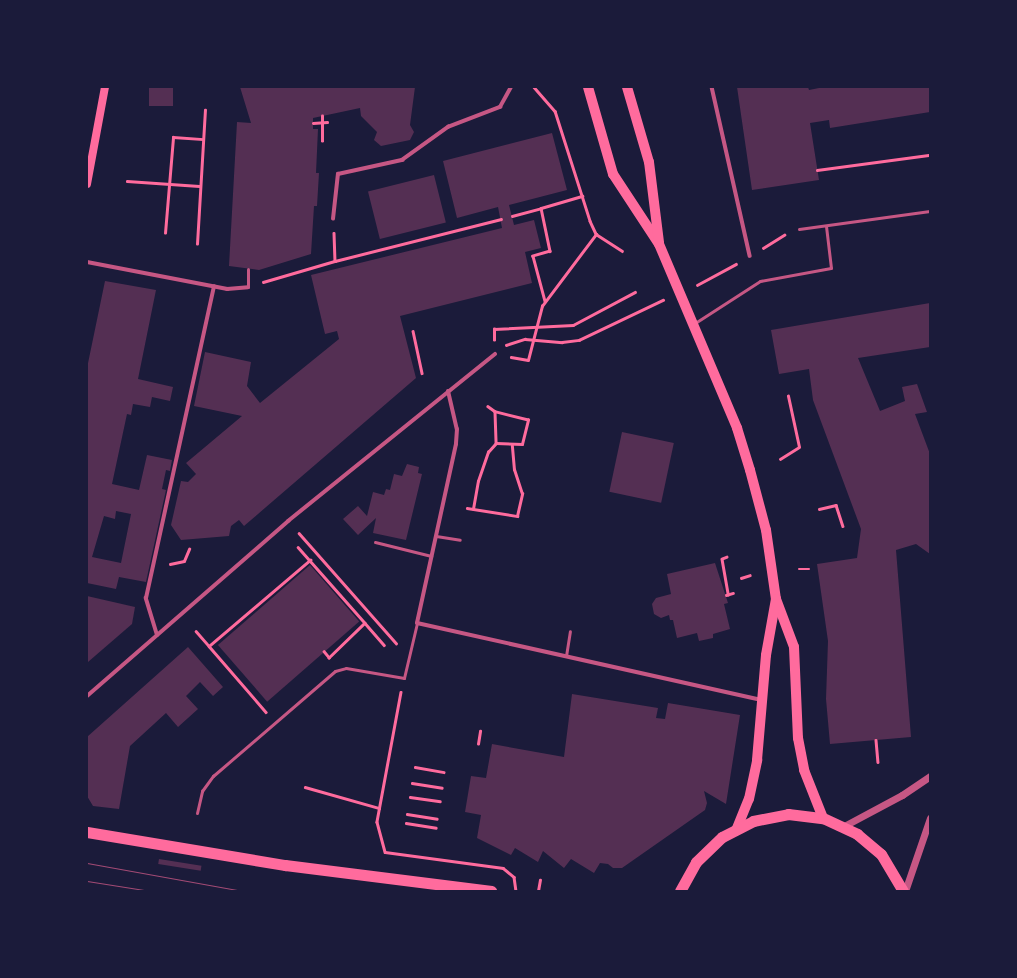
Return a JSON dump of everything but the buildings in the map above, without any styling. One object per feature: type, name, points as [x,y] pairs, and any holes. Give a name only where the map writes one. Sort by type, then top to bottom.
[{"type":"highway","points":[[680,891],[696,862],[708,848],[737,828],[770,816],[806,815],[823,818],[844,826],[881,854],[904,891]]},
{"type":"highway","points":[[87,832],[285,865],[491,891]]},
{"type":"main road","points":[[87,184],[105,87]]},
{"type":"main road","points":[[588,87],[614,174],[659,244],[737,428],[766,530],[776,599],[794,647],[798,738],[804,770],[823,818]]},
{"type":"main road","points":[[627,87],[650,162],[659,244]]},
{"type":"main road","points":[[737,828],[753,785],[763,700],[766,655],[776,599]]},
{"type":"street","points":[[333,219],[338,174],[402,160],[448,127],[500,107],[511,87]]},
{"type":"street","points":[[712,87],[750,256]]},
{"type":"street","points":[[87,262],[227,289],[248,287]]},
{"type":"street","points":[[157,635],[146,598],[214,286]]},
{"type":"street","points":[[87,696],[288,521],[495,354]]},
{"type":"street","points":[[448,391],[457,429],[456,444],[417,623],[763,700]]},
{"type":"street","points":[[844,826],[902,795],[930,776]]},
{"type":"street","points":[[904,891],[930,818]]},
{"type":"lane","points":[[799,229],[930,211]]},
{"type":"lane","points":[[693,324],[760,281],[831,268],[826,226]]},
{"type":"lane","points":[[248,269],[248,287]]},
{"type":"lane","points":[[436,536],[460,540]]},
{"type":"lane","points":[[375,542],[432,556]]},
{"type":"lane","points":[[197,813],[202,791],[213,776],[335,671],[346,668],[404,678],[417,623]]},
{"type":"lane","points":[[566,656],[570,631]]},
{"type":"path","points":[[534,87],[556,111],[582,196],[596,234],[622,251]]},
{"type":"path","points":[[197,244],[199,186],[205,110]]},
{"type":"path","points":[[322,116],[322,141]]},
{"type":"path","points":[[313,123],[327,122]]},
{"type":"path","points":[[166,233],[172,137],[203,139]]},
{"type":"path","points":[[817,170],[930,155]]},
{"type":"path","points":[[126,181],[199,186]]},
{"type":"path","points":[[512,216],[582,196]]},
{"type":"path","points":[[541,208],[550,251],[533,256],[546,302]]},
{"type":"path","points":[[333,219],[335,261]]},
{"type":"path","points":[[248,287],[335,261],[501,219]]},
{"type":"path","points":[[715,276],[790,231],[799,229]]},
{"type":"path","points":[[495,354],[528,360],[546,302],[596,234]]},
{"type":"path","points":[[495,354],[494,329],[538,326],[573,326],[635,292]]},
{"type":"path","points":[[495,354],[508,344],[534,340],[562,342],[579,340],[641,310]]},
{"type":"path","points":[[413,332],[422,373]]},
{"type":"path","points":[[780,459],[799,448],[788,396]]},
{"type":"path","points":[[488,407],[495,412],[528,420],[522,444],[512,446],[496,443]]},
{"type":"path","points":[[473,509],[478,481],[488,452],[496,443],[495,412]]},
{"type":"path","points":[[467,508],[517,516],[522,494],[514,470],[512,446]]},
{"type":"path","points":[[819,509],[836,505],[843,526]]},
{"type":"path","points":[[288,521],[409,656]]},
{"type":"path","points":[[298,547],[384,645]]},
{"type":"path","points":[[166,564],[184,561],[188,549]]},
{"type":"path","points":[[727,557],[722,559],[727,594],[733,593]]},
{"type":"path","points":[[209,646],[310,560]]},
{"type":"path","points":[[799,570],[809,569]]},
{"type":"path","points":[[741,578],[750,575]]},
{"type":"path","points":[[324,652],[329,658],[365,623]]},
{"type":"path","points":[[196,631],[253,697]]},
{"type":"path","points":[[404,678],[379,808],[379,834],[385,852],[503,868],[514,877],[516,891]]},
{"type":"path","points":[[478,744],[480,731]]},
{"type":"path","points":[[876,740],[878,762]]},
{"type":"path","points":[[415,767],[444,772]]},
{"type":"path","points":[[412,783],[442,788]]},
{"type":"path","points":[[305,787],[379,808]]},
{"type":"path","points":[[410,797],[440,801]]},
{"type":"path","points":[[407,814],[438,818]]},
{"type":"path","points":[[406,823],[436,828]]},
{"type":"path","points":[[538,891],[540,880]]},
{"type":"tram line","points":[[87,863],[243,891]]},
{"type":"tram line","points":[[87,881],[150,891]]}]
